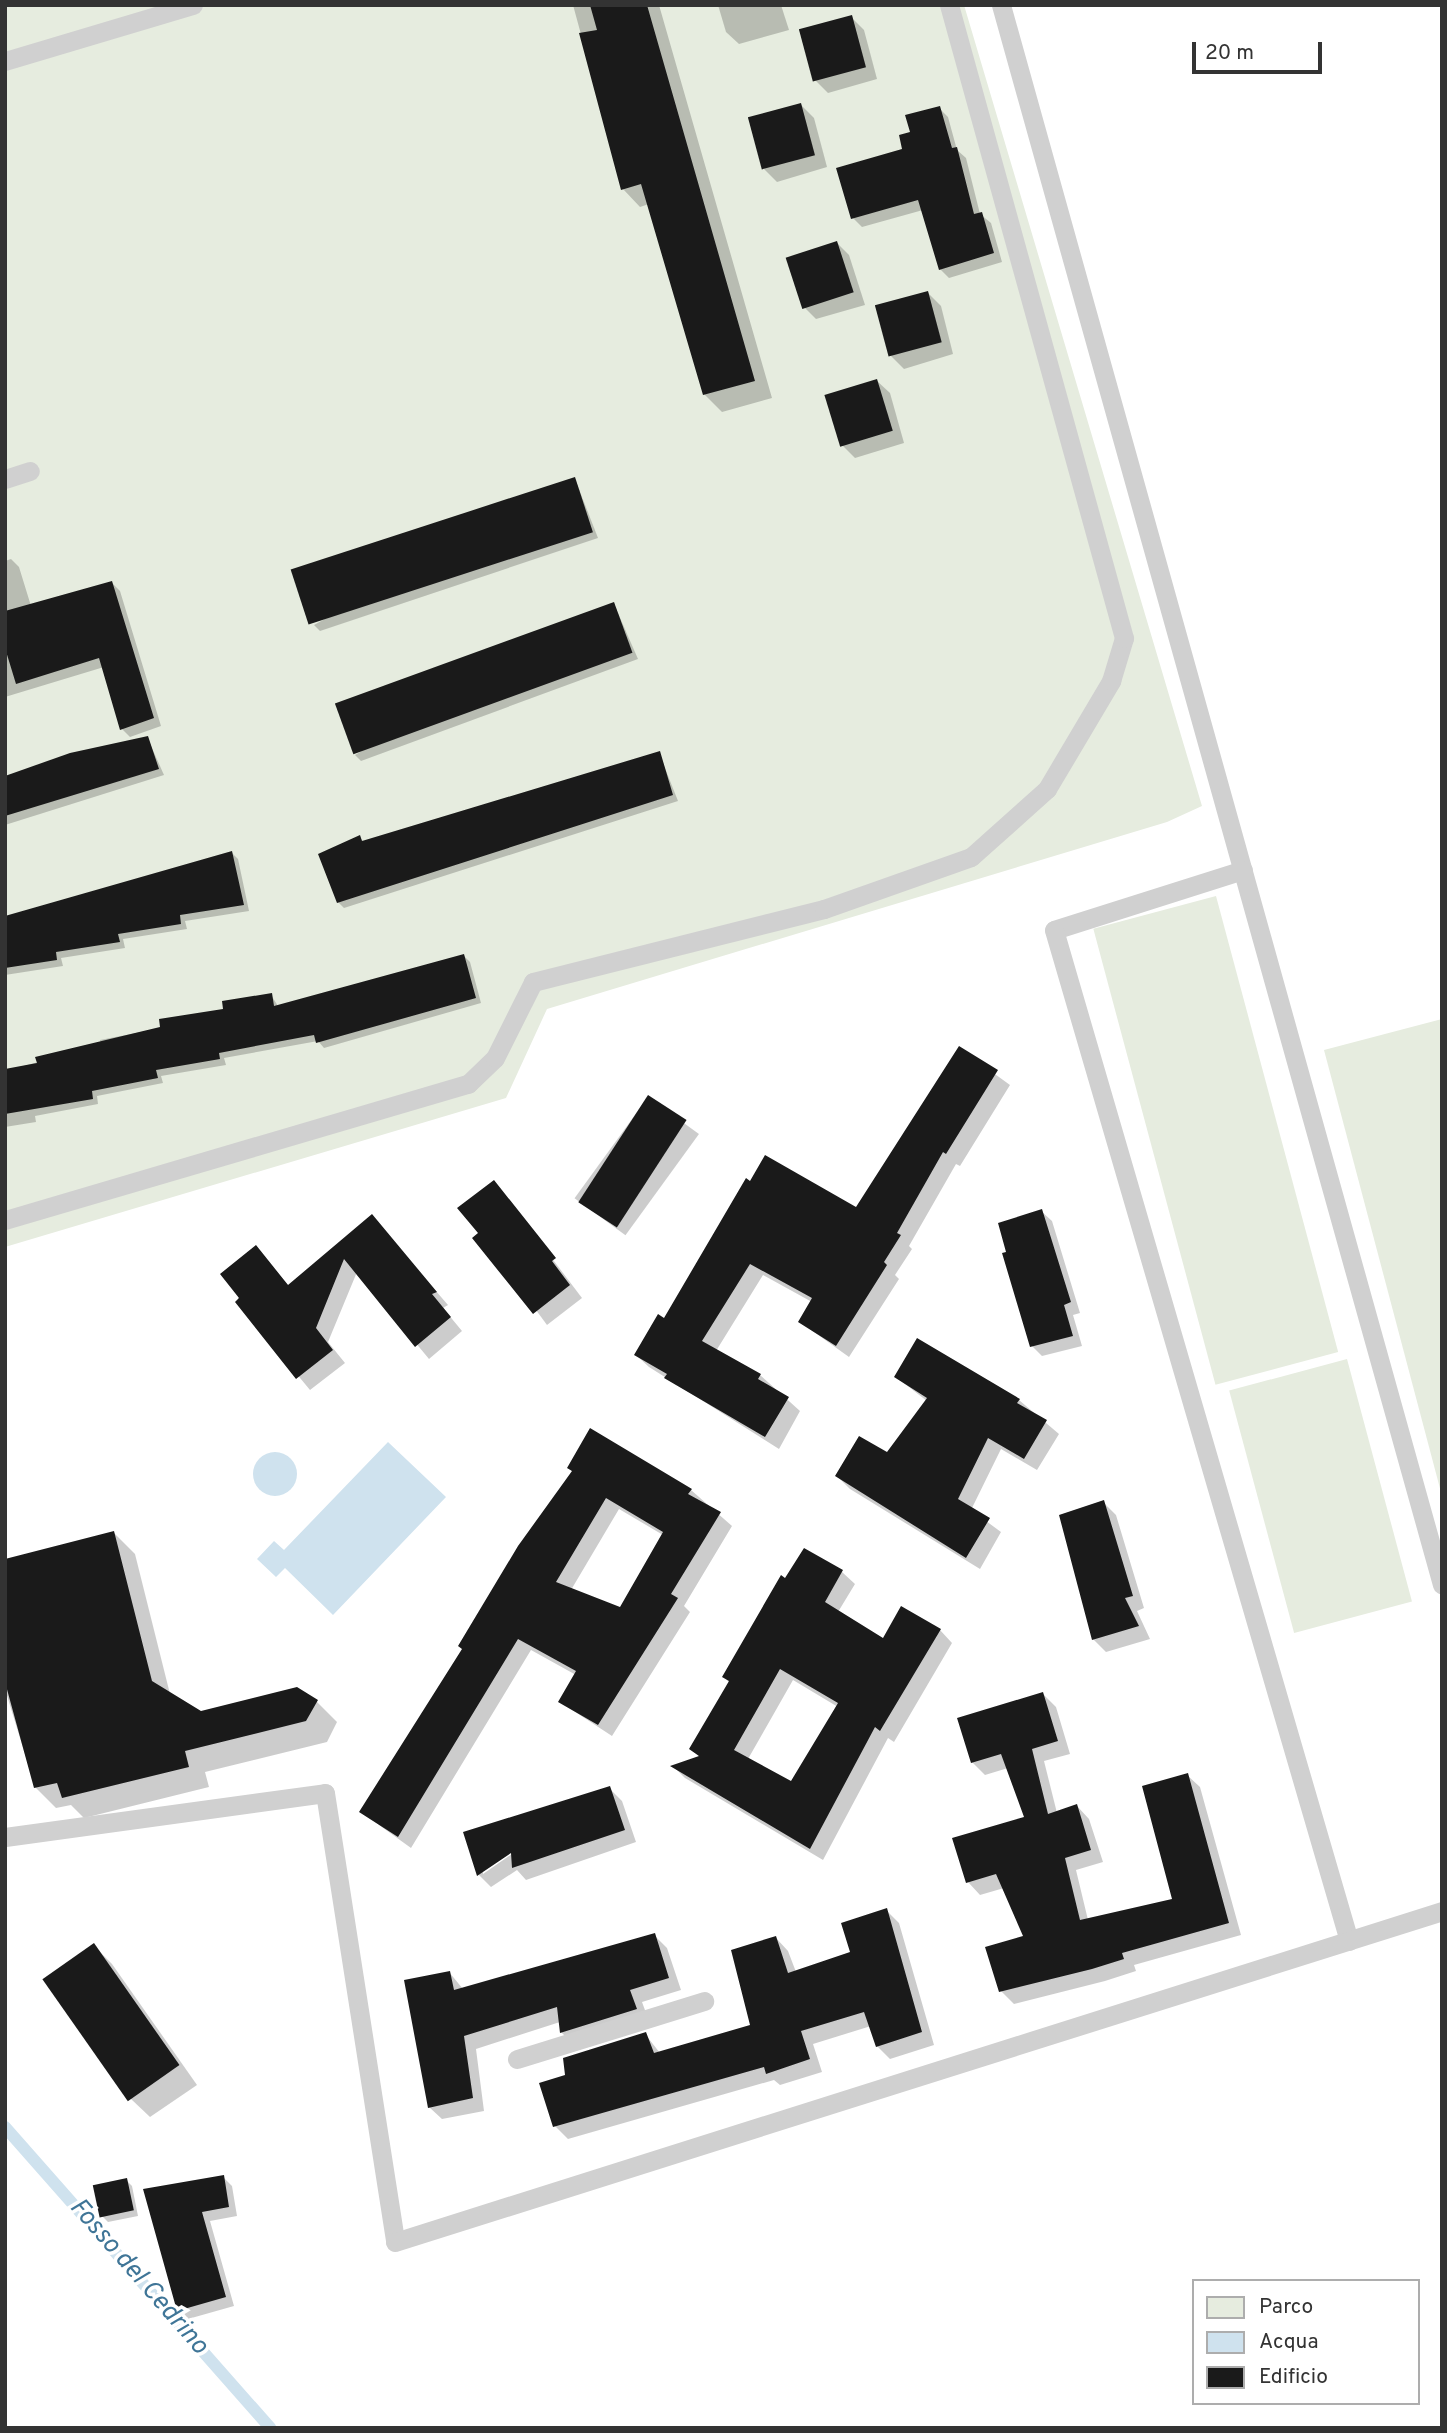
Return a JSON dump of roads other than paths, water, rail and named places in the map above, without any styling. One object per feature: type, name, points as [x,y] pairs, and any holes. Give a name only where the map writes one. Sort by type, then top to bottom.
[{"type":"lane","points":[[5,61],[193,5]]},
{"type":"lane","points":[[5,1220],[468,1084],[495,1058],[533,982],[824,909],[971,858],[1047,789],[1111,681],[1124,638],[949,5]]},
{"type":"lane","points":[[1001,5],[1442,1585]]},
{"type":"lane","points":[[5,479],[30,471]]},
{"type":"lane","points":[[1243,870],[1054,930],[1349,1941]]},
{"type":"lane","points":[[5,1837],[325,1793],[395,2242],[1442,1911]]},
{"type":"lane","points":[[517,2059],[704,2001]]},
{"type":"water","points":[[388,1442],[446,1497],[333,1615],[285,1568],[276,1577],[257,1559],[274,1541],[284,1550]]},
{"type":"water","points":[[275,1452],[284,1453],[291,1458],[296,1465],[296,1483],[291,1490],[284,1495],[275,1496],[266,1495],[259,1490],[254,1483],[253,1474],[254,1465],[259,1458],[266,1453]]},
{"type":"waterway","name":"Fosso del Cedrino","points":[[5,2127],[270,2428]]}]
